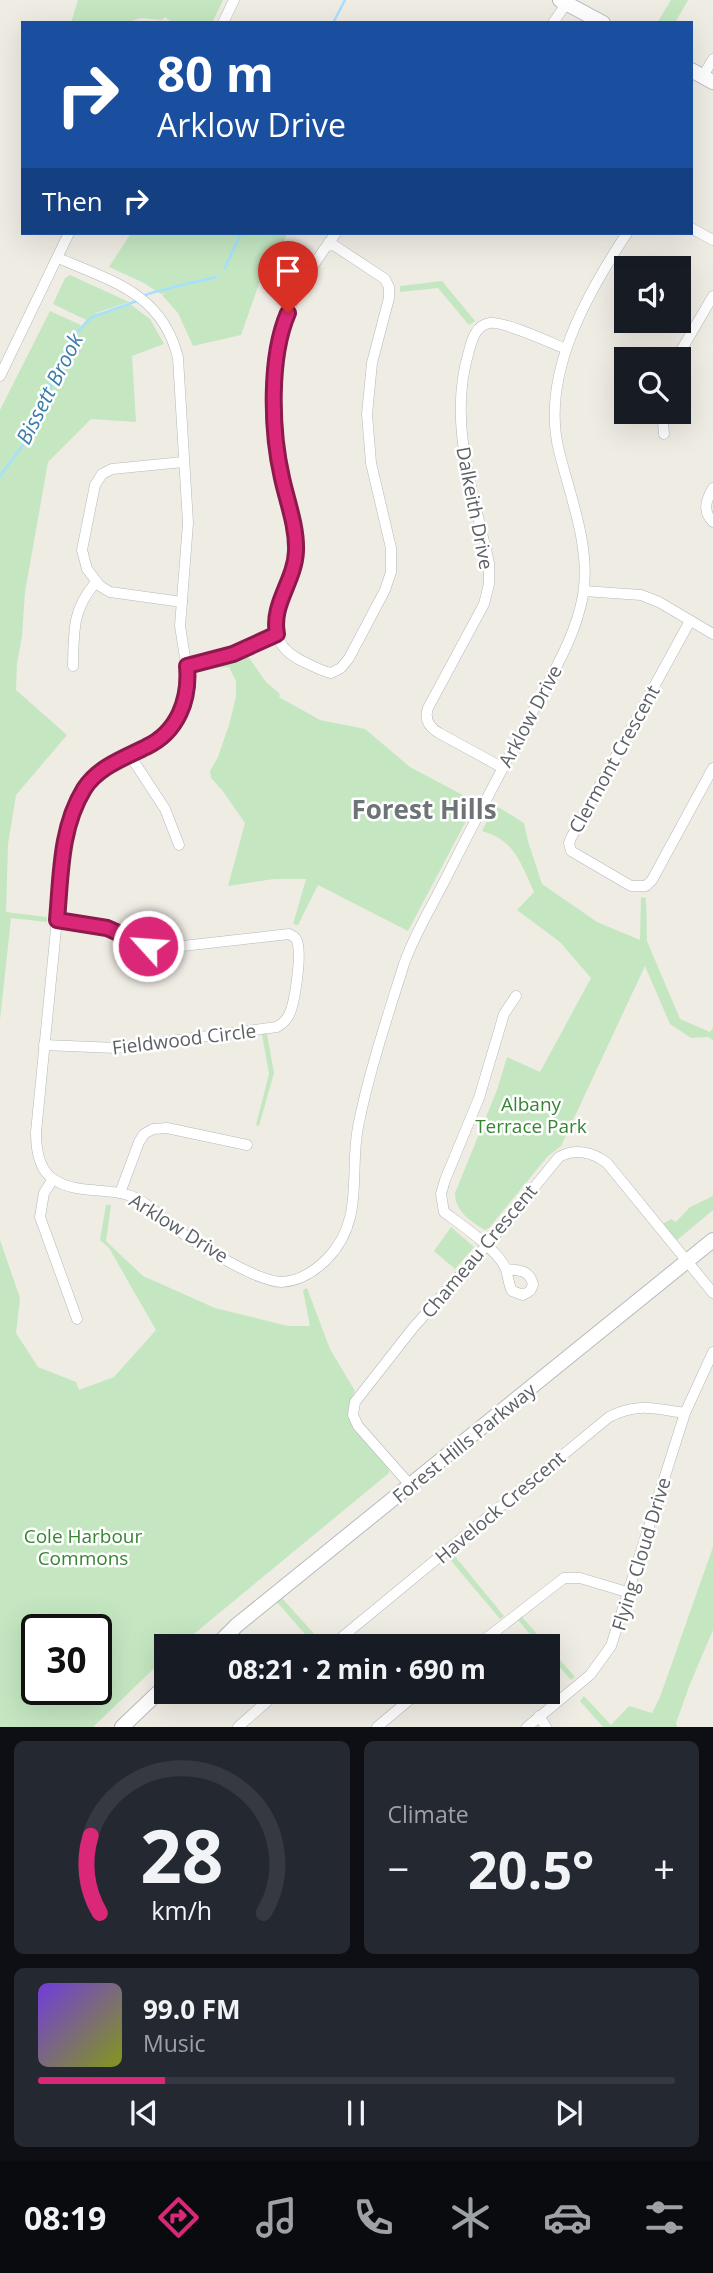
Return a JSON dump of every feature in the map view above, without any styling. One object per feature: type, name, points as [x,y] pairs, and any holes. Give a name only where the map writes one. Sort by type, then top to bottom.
[{"type":"main road","points":[[563,2],[599,21]]},
{"type":"main road","name":"Forest Hills Parkway","points":[[228,1634],[713,1240]]},
{"type":"main road","points":[[122,1727],[154,1696]]},
{"type":"main road","points":[[134,1727],[159,1704]]},
{"type":"street","points":[[224,21],[234,0]]},
{"type":"street","points":[[554,21],[563,2]]},
{"type":"street","points":[[702,76],[713,59]]},
{"type":"street","points":[[693,229],[713,240]]},
{"type":"street","points":[[0,376],[68,235]]},
{"type":"street","points":[[329,242],[384,277],[389,286],[389,298],[372,363],[367,414],[370,463],[391,548],[391,572],[385,590],[345,665],[331,673],[295,657],[282,645],[277,634],[278,610],[293,570],[296,552],[294,530],[281,473],[275,395],[279,338],[284,323],[305,278],[329,242],[334,235]]},
{"type":"street","name":"Arklow Drive","points":[[53,1179],[90,1191],[128,1194],[145,1203],[208,1250],[272,1281],[303,1277],[326,1260],[345,1234],[350,1220],[357,1130],[406,959],[573,634],[584,591],[584,564],[557,446],[555,399],[566,349],[587,304],[626,235]]},
{"type":"street","points":[[58,258],[120,284],[139,295],[168,328],[178,358],[188,535],[180,626],[188,683],[180,714],[169,731],[148,747],[129,754],[93,777],[75,805],[66,835],[36,1145],[43,1167],[53,1179],[44,1193],[40,1217],[77,1319]]},
{"type":"street","points":[[683,347],[713,296]]},
{"type":"street","name":"Dalkeith Drive","points":[[503,768],[439,733],[431,727],[427,719],[428,708],[484,604],[489,584],[489,563],[461,439],[461,383],[472,341],[477,330],[487,323],[501,324],[566,349]]},
{"type":"street","points":[[663,424],[664,434]]},
{"type":"street","points":[[182,602],[114,593],[96,582],[86,567],[82,550],[99,477],[112,469],[183,462]]},
{"type":"street","points":[[713,488],[706,506],[707,515],[713,522]]},
{"type":"street","points":[[73,666],[74,621],[84,595],[96,582]]},
{"type":"street","points":[[584,591],[640,595],[713,634]]},
{"type":"street","name":"Clermont Crescent","points":[[690,621],[570,838],[571,850],[631,886],[646,886],[652,880],[713,768]]},
{"type":"street","points":[[187,666],[233,654],[277,634]]},
{"type":"street","points":[[129,754],[165,809],[179,845]]},
{"type":"street","name":"Fieldwood Circle","points":[[44,1045],[116,1048],[277,1027],[290,1012],[297,978],[299,948],[296,939],[289,934],[170,948],[139,943],[107,928],[57,920]]},
{"type":"street","points":[[506,1269],[487,1245],[444,1212],[441,1194],[479,1098],[505,1014],[516,996]]},
{"type":"street","points":[[120,1193],[139,1142],[144,1134],[153,1129],[167,1128],[247,1145]]},
{"type":"street","name":"Chameau Crescent","points":[[411,1486],[358,1426],[354,1415],[355,1402],[413,1328],[487,1245],[555,1161],[564,1154],[582,1152],[607,1163],[687,1262]]},
{"type":"street","points":[[687,1262],[713,1293]]},
{"type":"street","name":"Flying Cloud Drive","points":[[527,1727],[578,1686],[601,1663],[616,1634],[685,1413],[713,1352]]},
{"type":"street","name":"Havelock Crescent","points":[[346,1634],[609,1417],[625,1409],[637,1407],[685,1413]]},
{"type":"street","points":[[491,1634],[564,1578],[580,1578],[627,1592]]},
{"type":"street","points":[[238,1727],[264,1704]]},
{"type":"street","points":[[377,1727],[405,1704]]},
{"type":"street","points":[[539,1716],[546,1727]]},
{"type":"green space","points":[[78,0],[223,0],[213,21],[170,21],[165,17],[162,20],[141,18],[131,21],[72,21]]},
{"type":"green space","points":[[671,0],[688,0],[676,21],[658,21]]},
{"type":"green space","points":[[130,235],[287,235],[259,284],[241,335],[193,346],[178,313],[162,295],[166,293],[161,294],[109,267]]},
{"type":"green space","points":[[70,275],[129,302],[93,314],[130,304],[150,319],[164,344],[132,356],[136,422],[91,419],[48,462],[25,592],[16,690],[67,735],[16,795],[8,844],[6,912],[47,917],[47,922],[11,918],[0,1020],[0,410],[50,311],[81,325],[80,329],[86,320],[53,304],[65,278]]},
{"type":"green space","points":[[442,281],[475,321],[469,325],[438,288],[400,292],[400,286]]},
{"type":"green space","points":[[247,655],[266,682],[280,694],[279,697],[320,720],[365,729],[410,767],[476,802],[408,931],[318,885],[298,925],[293,924],[306,879],[274,879],[228,886],[245,823],[211,778],[210,771],[229,725],[236,697],[236,681],[229,667],[210,668],[229,664]]},
{"type":"green space","name":"Albany Terrace Park","points":[[495,805],[524,823],[542,884],[597,922],[640,940],[641,897],[646,898],[647,941],[680,1019],[710,1032],[713,1028],[713,1040],[708,1037],[691,1038],[670,1024],[645,966],[561,1146],[547,1157],[485,1230],[461,1210],[455,1193],[497,1090],[507,1057],[540,1072],[591,978],[560,942],[517,910],[534,892],[516,854],[502,840],[482,831]]},
{"type":"green space","points":[[262,1034],[267,1034],[274,1073],[259,1126],[256,1125],[269,1074]]},
{"type":"green space","points":[[713,1196],[713,1210],[677,1240],[663,1224],[671,1219],[676,1222],[690,1207]]},
{"type":"green space","name":"Cole Harbour Commons","points":[[106,1205],[111,1205],[106,1241],[143,1276],[215,1308],[288,1326],[310,1326],[303,1290],[307,1288],[330,1349],[355,1391],[350,1412],[354,1423],[366,1443],[389,1469],[389,1473],[194,1634],[154,1634],[154,1669],[93,1727],[0,1727],[0,1240],[20,1298],[16,1333],[38,1367],[76,1382],[79,1390],[114,1377],[156,1330],[109,1248],[100,1240]]},
{"type":"green space","points":[[451,1227],[474,1247],[455,1269],[434,1251]]},
{"type":"green space","points":[[713,1547],[713,1630],[690,1684],[676,1723],[677,1727],[603,1727],[580,1701],[584,1696],[611,1725],[629,1706],[652,1713]]},
{"type":"green space","points":[[453,1554],[504,1616],[500,1619],[448,1557]]},
{"type":"green space","points":[[282,1598],[314,1634],[305,1634],[277,1602]]},
{"type":"green space","points":[[522,1617],[537,1634],[530,1634],[518,1620]]},
{"type":"green space","points":[[560,1660],[575,1677],[571,1680],[560,1668]]},
{"type":"waterway","name":"Bissett Brook","points":[[334,21],[345,0]]},
{"type":"waterway","name":"Bissett Brook","points":[[225,268],[240,235]]},
{"type":"waterway","name":"Bissett Brook","points":[[142,297],[216,277]]},
{"type":"waterway","name":"Bissett Brook","points":[[0,476],[32,433],[70,339],[92,317],[137,301]]},
{"type":"district","name":"Forest Hills","points":[[424,810]]},
{"type":"route","points":[[148,946],[118,931],[57,920],[67,829],[75,805],[93,777],[129,754],[148,747],[169,731],[180,714],[185,699],[187,666],[233,654],[277,634],[278,610],[293,570],[296,552],[294,530],[281,473],[275,417],[279,338],[288,313]]}]
